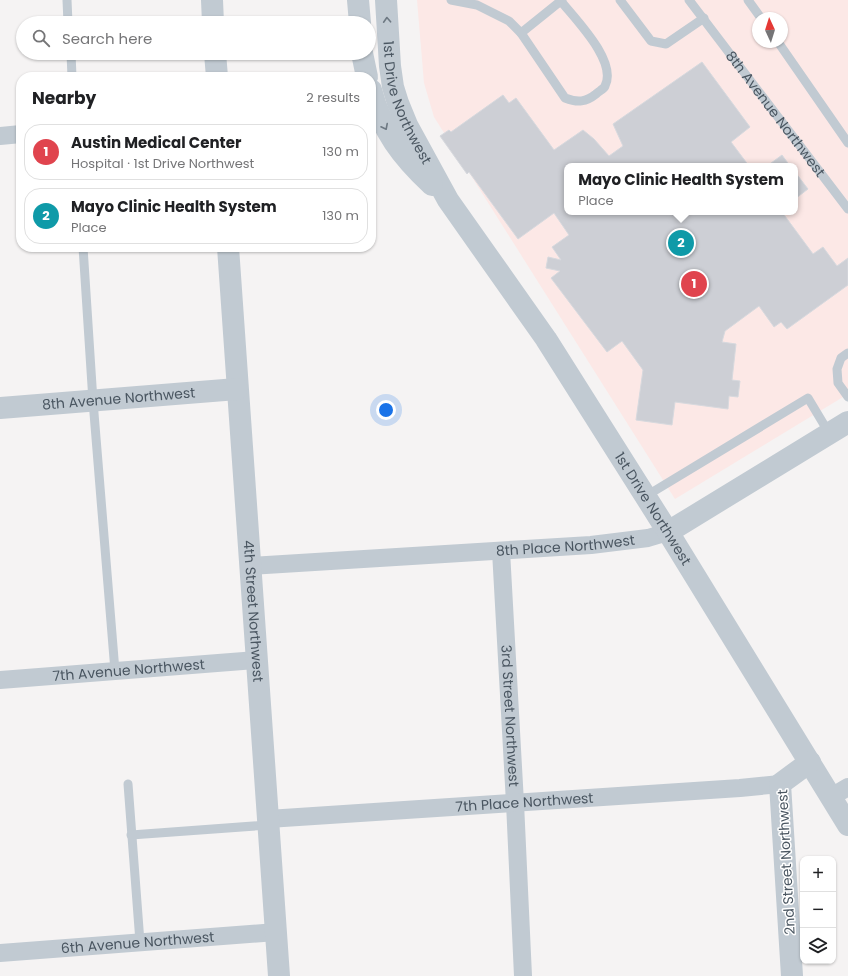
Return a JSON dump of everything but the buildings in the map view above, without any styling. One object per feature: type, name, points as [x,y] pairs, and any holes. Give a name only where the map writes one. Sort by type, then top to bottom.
[{"type":"street","points":[[212,0],[213,16]]},
{"type":"street","points":[[358,0],[359,16]]},
{"type":"street","name":"1st Drive Northwest","points":[[386,0],[390,66],[393,87],[407,125],[448,200],[546,339],[646,496],[810,762],[839,792],[848,825]]},
{"type":"street","points":[[216,60],[217,72]]},
{"type":"street","points":[[363,60],[366,72]]},
{"type":"street","name":"1st Drive Northwest","points":[[376,105],[381,120],[391,139],[405,158],[448,200]]},
{"type":"street","points":[[0,136],[16,134]]},
{"type":"street","name":"4th Street Northwest","points":[[228,252],[279,976]]},
{"type":"street","name":"8th Avenue Northwest","points":[[0,408],[238,389]]},
{"type":"street","name":"8th Place Northwest","points":[[250,566],[500,551],[648,538],[668,532],[848,422]]},
{"type":"street","name":"3rd Street Northwest","points":[[500,551],[515,803],[523,976]]},
{"type":"street","name":"7th Avenue Northwest","points":[[0,680],[257,660]]},
{"type":"street","name":"2nd Street Northwest","points":[[792,976],[780,784],[810,762]]},
{"type":"street","name":"7th Place Northwest","points":[[268,822],[780,784]]},
{"type":"street","name":"6th Avenue Northwest","points":[[0,953],[276,932]]},
{"type":"lane","points":[[67,0],[68,16]]},
{"type":"lane","points":[[451,0],[477,5],[509,21],[521,34],[565,98],[573,101],[588,100],[605,86],[608,73],[600,51],[561,0],[521,34]]},
{"type":"lane","points":[[620,0],[651,41],[666,44],[704,18]]},
{"type":"lane","name":"8th Avenue Northwest","points":[[689,0],[848,209]]},
{"type":"lane","points":[[748,0],[757,12]]},
{"type":"lane","points":[[782,48],[848,143]]},
{"type":"lane","points":[[71,60],[72,72]]},
{"type":"lane","points":[[83,252],[93,400],[115,671]]},
{"type":"lane","points":[[848,353],[841,358],[837,369],[838,383],[848,397]]},
{"type":"lane","points":[[646,496],[808,398],[829,433]]},
{"type":"lane","points":[[128,784],[140,942]]},
{"type":"lane","points":[[131,835],[268,822]]},
{"type":"shaded area","points":[[417,0],[848,0],[848,394],[675,499],[434,117],[424,83]]},
{"type":"place","name":"Mayo Clinic Health System","points":[[681,243]]},
{"type":"place","name":"Austin Medical Center","points":[[694,284]]}]
